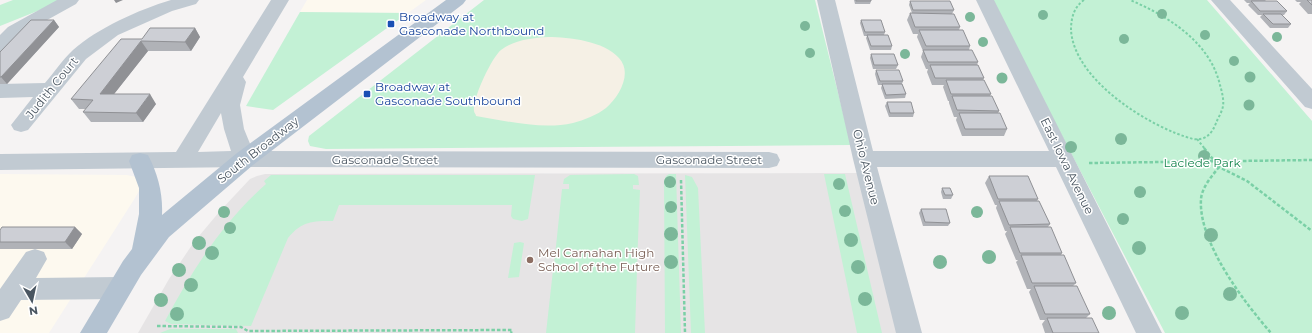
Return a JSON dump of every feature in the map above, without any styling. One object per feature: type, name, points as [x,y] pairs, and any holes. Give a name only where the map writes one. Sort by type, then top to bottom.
[{"type":"main road","name":"South Broadway","points":[[92,333],[119,288],[144,251],[161,230],[245,159],[457,0]]},
{"type":"main road","points":[[140,161],[150,188],[151,214],[144,251]]},
{"type":"street","points":[[0,46],[14,31],[70,0]]},
{"type":"street","name":"Judith Court","points":[[22,125],[79,55],[112,31],[166,7],[190,0]]},
{"type":"street","points":[[182,160],[280,0]]},
{"type":"street","name":"Ohio Avenue","points":[[826,0],[864,158],[909,333]]},
{"type":"street","name":"East Iowa Avenue","points":[[985,0],[1149,333]]},
{"type":"street","points":[[1220,0],[1312,102]]},
{"type":"street","points":[[242,63],[230,105],[234,129],[245,159]]},
{"type":"street","points":[[0,91],[50,90]]},
{"type":"street","points":[[864,158],[1063,158]]},
{"type":"street","name":"Gasconade Street","points":[[0,162],[245,159],[769,160]]},
{"type":"street","points":[[0,310],[35,259]]},
{"type":"street","points":[[14,289],[119,288]]},
{"type":"path","points":[[1084,0],[1073,11],[1070,32],[1078,54],[1086,68],[1122,103],[1156,125],[1188,137],[1201,139],[1212,133],[1223,106],[1222,92],[1214,66],[1209,56],[1190,36],[1162,16],[1130,0]]},
{"type":"path","points":[[1197,138],[1218,168],[1231,172],[1247,181],[1312,231]]},
{"type":"path","points":[[1084,163],[1312,160]]},
{"type":"path","points":[[1218,168],[1210,178],[1201,198],[1203,224],[1219,258],[1240,294],[1271,333]]},
{"type":"path","points":[[680,175],[685,333]]},
{"type":"path","points":[[157,326],[242,327],[247,332],[512,330],[511,333]]},
{"type":"shaded area","points":[[307,0],[426,0],[408,13],[300,12]]},
{"type":"shaded area","name":"Mel Carnahan High School of the Future","points":[[857,173],[897,333],[138,333],[169,279],[194,242],[250,179],[265,174]]},
{"type":"shaded area","points":[[0,174],[127,175],[136,177],[139,181],[139,191],[135,198],[49,333],[0,333]]},
{"type":"green space","points":[[13,0],[65,0],[0,26],[0,5]]},
{"type":"green space","points":[[484,0],[815,0],[851,145],[326,149],[310,146],[308,141],[309,136]]},
{"type":"green space","name":"Laclede Park","points":[[991,0],[1207,0],[1312,121],[1312,333],[1165,333]]},
{"type":"green space","points":[[300,12],[408,13],[273,110],[246,106]]},
{"type":"green space","points":[[634,174],[638,176],[639,185],[633,185],[633,189],[640,190],[637,265],[630,265],[630,270],[637,270],[635,333],[546,333],[553,270],[563,269],[563,265],[554,265],[562,189],[569,189],[569,184],[563,184],[564,179],[570,175]]},
{"type":"green space","points":[[669,174],[676,174],[681,333],[665,333],[664,181],[666,176]]},
{"type":"green space","points":[[824,174],[845,174],[882,333],[857,333]]},
{"type":"green space","points":[[271,175],[535,175],[528,219],[522,221],[513,219],[511,216],[512,205],[339,205],[333,221],[308,223],[298,228],[288,238],[251,326],[171,324],[165,321],[186,283],[222,231],[250,199],[266,184],[264,181]]},
{"type":"green space","points":[[685,175],[692,177],[698,188],[705,333],[691,333]]},
{"type":"green space","points":[[514,243],[524,243],[519,277],[508,278]]},
{"type":"green space","points":[[170,329],[236,329],[238,333],[160,333]]},
{"type":"sand","points":[[548,37],[586,41],[613,52],[619,58],[625,71],[623,84],[620,91],[611,103],[602,111],[590,117],[573,123],[561,125],[549,126],[524,124],[476,116],[474,105],[479,88],[497,54],[506,47],[517,42]]},
{"type":"building","points":[[871,0],[871,1],[856,1]]},
{"type":"building","points":[[1307,0],[1312,0],[1312,5]]},
{"type":"building","points":[[910,1],[950,1],[954,10],[913,10]]},
{"type":"building","points":[[1251,1],[1277,1],[1287,11],[1260,11]]},
{"type":"building","points":[[910,13],[954,14],[960,27],[915,27]]},
{"type":"building","points":[[1263,14],[1281,14],[1291,24],[1273,24]]},
{"type":"building","points":[[31,20],[54,20],[0,77],[0,52]]},
{"type":"building","points":[[861,20],[881,20],[885,32],[865,32]]},
{"type":"building","points":[[150,28],[195,28],[185,42],[141,41],[100,94],[150,94],[136,113],[83,112],[93,100],[71,99],[121,39],[142,39]]},
{"type":"building","points":[[919,30],[963,30],[970,46],[926,46]]},
{"type":"building","points":[[867,35],[888,35],[892,46],[871,46]]},
{"type":"building","points":[[923,50],[972,50],[978,62],[928,62]]},
{"type":"building","points":[[871,54],[894,54],[898,65],[874,65]]},
{"type":"building","points":[[930,65],[978,65],[984,78],[935,78]]},
{"type":"building","points":[[876,70],[899,70],[903,81],[880,81]]},
{"type":"building","points":[[946,80],[984,80],[991,94],[951,94]]},
{"type":"building","points":[[882,84],[902,84],[906,94],[886,95]]},
{"type":"building","points":[[952,96],[992,96],[999,111],[957,110]]},
{"type":"building","points":[[887,102],[911,102],[914,113],[890,113]]},
{"type":"building","points":[[959,113],[1000,113],[1007,129],[965,129]]},
{"type":"building","points":[[989,176],[1028,176],[1038,199],[998,199]]},
{"type":"building","points":[[942,188],[950,188],[953,195],[945,195]]},
{"type":"building","points":[[999,201],[1039,201],[1050,224],[1009,225]]},
{"type":"building","points":[[921,209],[946,209],[950,223],[925,222]]},
{"type":"building","points":[[2,227],[75,227],[65,242],[0,242],[0,230]]},
{"type":"building","points":[[1010,227],[1051,227],[1062,253],[1020,253]]},
{"type":"building","points":[[1021,255],[1064,255],[1076,283],[1032,283]]},
{"type":"building","points":[[1034,286],[1077,286],[1090,314],[1045,314]]},
{"type":"building","points":[[1047,318],[1092,318],[1099,333],[1053,333]]},
{"type":"place","name":"Broadway at Gasconade Northbound","points":[[391,24]]},
{"type":"place","name":"Broadway at Gasconade Southbound","points":[[367,94]]},
{"type":"place","name":"Mel Carnahan High School of the Future","points":[[530,260]]}]
